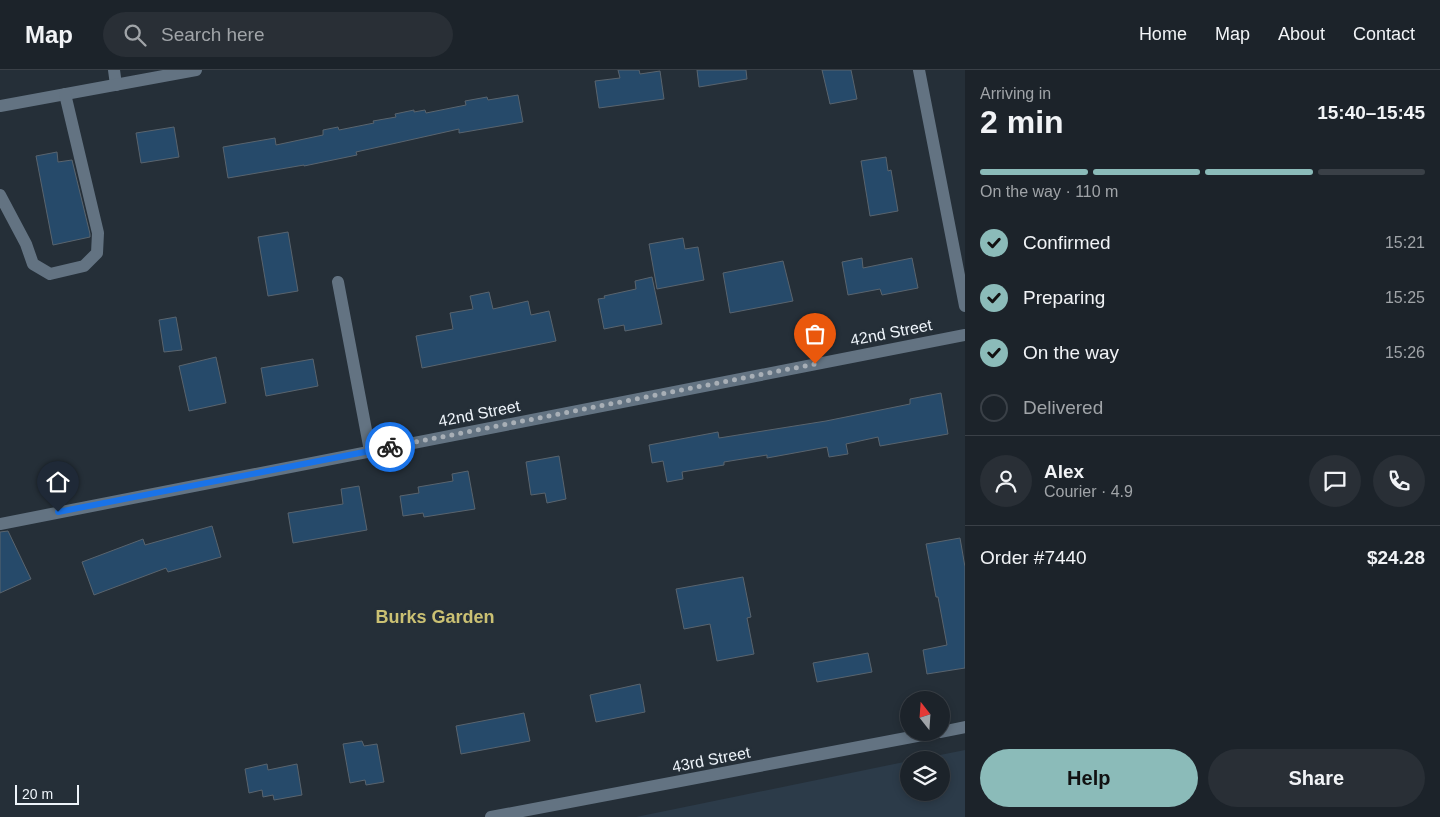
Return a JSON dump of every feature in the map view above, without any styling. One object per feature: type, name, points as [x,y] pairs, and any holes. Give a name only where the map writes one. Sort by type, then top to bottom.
[{"type":"street","points":[[114,70],[116,85]]},
{"type":"street","points":[[0,106],[196,70]]},
{"type":"street","points":[[919,70],[965,306]]},
{"type":"street","points":[[0,195],[26,244],[33,264],[50,274],[84,266],[97,253],[98,232],[65,94]]},
{"type":"street","points":[[338,282],[370,451]]},
{"type":"street","name":"42nd Street","points":[[0,524],[965,335]]},
{"type":"street","name":"43rd Street","points":[[950,730],[965,727]]},
{"type":"street","name":"43rd Street","points":[[491,817],[900,739]]},
{"type":"shaded area","points":[[965,750],[965,817],[636,817],[900,763],[900,801],[950,801],[950,753]]},
{"type":"building","points":[[618,70],[639,70],[640,74],[660,71],[664,99],[599,108],[595,81],[620,78]]},
{"type":"building","points":[[697,70],[746,70],[747,79],[699,87]]},
{"type":"building","points":[[822,70],[851,70],[857,99],[830,104]]},
{"type":"building","points":[[518,95],[523,122],[459,133],[459,129],[356,152],[357,155],[304,166],[228,178],[223,147],[275,138],[276,145],[323,135],[323,130],[338,127],[339,130],[374,123],[373,121],[396,117],[395,114],[414,110],[414,112],[425,110],[426,113],[466,105],[465,101],[487,97],[488,100]]},
{"type":"building","points":[[174,127],[179,157],[141,163],[136,133]]},
{"type":"building","points":[[57,152],[58,162],[72,160],[90,237],[53,245],[36,156]]},
{"type":"building","points":[[886,157],[888,171],[891,170],[898,211],[870,216],[861,161]]},
{"type":"building","points":[[288,232],[298,291],[268,296],[258,237]]},
{"type":"building","points":[[683,238],[685,249],[698,247],[704,280],[657,289],[649,244]]},
{"type":"building","points":[[862,258],[863,268],[912,258],[918,288],[882,295],[880,289],[848,295],[842,262]]},
{"type":"building","points":[[783,261],[793,301],[730,313],[723,273]]},
{"type":"building","points":[[652,277],[662,324],[625,331],[624,325],[604,329],[598,299],[636,289],[635,281]]},
{"type":"building","points":[[489,292],[493,309],[528,301],[531,315],[549,311],[556,341],[422,368],[416,336],[453,329],[450,313],[473,309],[470,296]]},
{"type":"building","points":[[176,317],[182,350],[164,352],[159,320]]},
{"type":"building","points":[[216,357],[226,403],[189,411],[179,366]]},
{"type":"building","points":[[313,359],[318,386],[266,396],[261,368]]},
{"type":"building","points":[[941,393],[948,434],[880,446],[878,437],[846,444],[848,454],[829,457],[827,447],[767,458],[767,455],[724,462],[724,465],[682,472],[683,479],[667,482],[663,461],[652,463],[649,445],[718,432],[719,438],[826,421],[910,404],[910,399]]},
{"type":"building","points":[[559,456],[566,499],[547,503],[545,493],[531,495],[526,462]]},
{"type":"building","points":[[468,471],[475,509],[424,517],[423,513],[403,516],[400,496],[419,493],[418,487],[453,481],[452,474]]},
{"type":"building","points":[[359,486],[367,530],[293,543],[288,513],[343,504],[341,489]]},
{"type":"building","points":[[212,526],[221,557],[168,572],[166,568],[94,595],[82,562],[143,539],[145,545]]},
{"type":"building","points":[[8,531],[31,579],[0,593],[0,532]]},
{"type":"building","points":[[960,538],[965,567],[965,668],[927,674],[923,650],[947,645],[926,544]]},
{"type":"building","points":[[743,577],[751,617],[747,618],[754,654],[717,661],[710,624],[684,629],[676,589]]},
{"type":"building","points":[[868,653],[872,672],[817,682],[813,663]]},
{"type":"building","points":[[640,684],[645,712],[596,722],[590,695]]},
{"type":"building","points":[[524,713],[530,741],[461,754],[456,726]]},
{"type":"building","points":[[362,741],[364,746],[377,744],[384,782],[366,785],[365,780],[350,783],[343,744]]},
{"type":"building","points":[[267,764],[268,770],[297,764],[302,795],[274,800],[273,795],[263,797],[262,790],[249,793],[245,769]]},
{"type":"way so far","points":[[390,447],[815,364]]},
{"type":"district","name":"Burks Garden","points":[[435,617]]},
{"type":"route","points":[[58,512],[390,447]]}]
